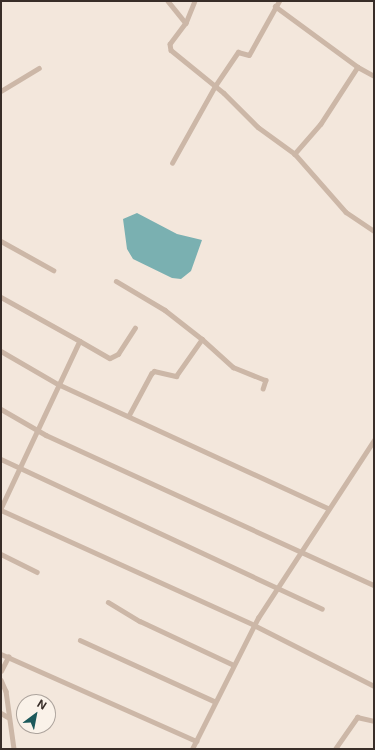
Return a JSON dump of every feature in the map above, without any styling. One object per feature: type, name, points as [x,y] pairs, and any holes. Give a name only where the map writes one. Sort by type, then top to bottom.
[{"type":"street","points":[[168,1],[186,23]]},
{"type":"street","points":[[195,1],[186,23],[170,44],[170,50],[215,86],[258,127],[295,154],[346,212],[374,231]]},
{"type":"street","points":[[172,163],[215,86],[238,52],[249,55],[279,1]]},
{"type":"street","points":[[275,6],[358,67],[374,76]]},
{"type":"street","points":[[295,154],[321,124],[358,67]]},
{"type":"street","points":[[1,91],[39,68]]},
{"type":"street","points":[[1,241],[53,270]]},
{"type":"street","points":[[116,281],[165,310],[202,339],[233,367],[266,380],[263,389]]},
{"type":"street","points":[[1,297],[110,358],[118,354],[135,328]]},
{"type":"street","points":[[129,416],[151,374],[154,371],[176,376],[202,339]]},
{"type":"street","points":[[80,341],[18,467],[1,510],[254,625],[374,686]]},
{"type":"street","points":[[1,352],[58,384],[328,508]]},
{"type":"street","points":[[1,409],[37,430],[374,585]]},
{"type":"street","points":[[192,749],[232,664],[254,625],[300,550],[374,440]]},
{"type":"street","points":[[1,459],[278,585],[322,609]]},
{"type":"street","points":[[1,554],[37,572]]},
{"type":"street","points":[[108,602],[140,621],[232,664]]},
{"type":"street","points":[[80,640],[214,702]]},
{"type":"street","points":[[1,654],[196,741]]},
{"type":"street","points":[[1,671],[8,657]]},
{"type":"street","points":[[1,680],[6,691],[8,717],[14,749]]},
{"type":"street","points":[[1,713],[8,717]]},
{"type":"street","points":[[335,749],[357,716],[374,721]]},
{"type":"water","points":[[137,213],[177,234],[202,240],[191,271],[181,279],[172,278],[133,259],[127,249],[123,219]]}]
